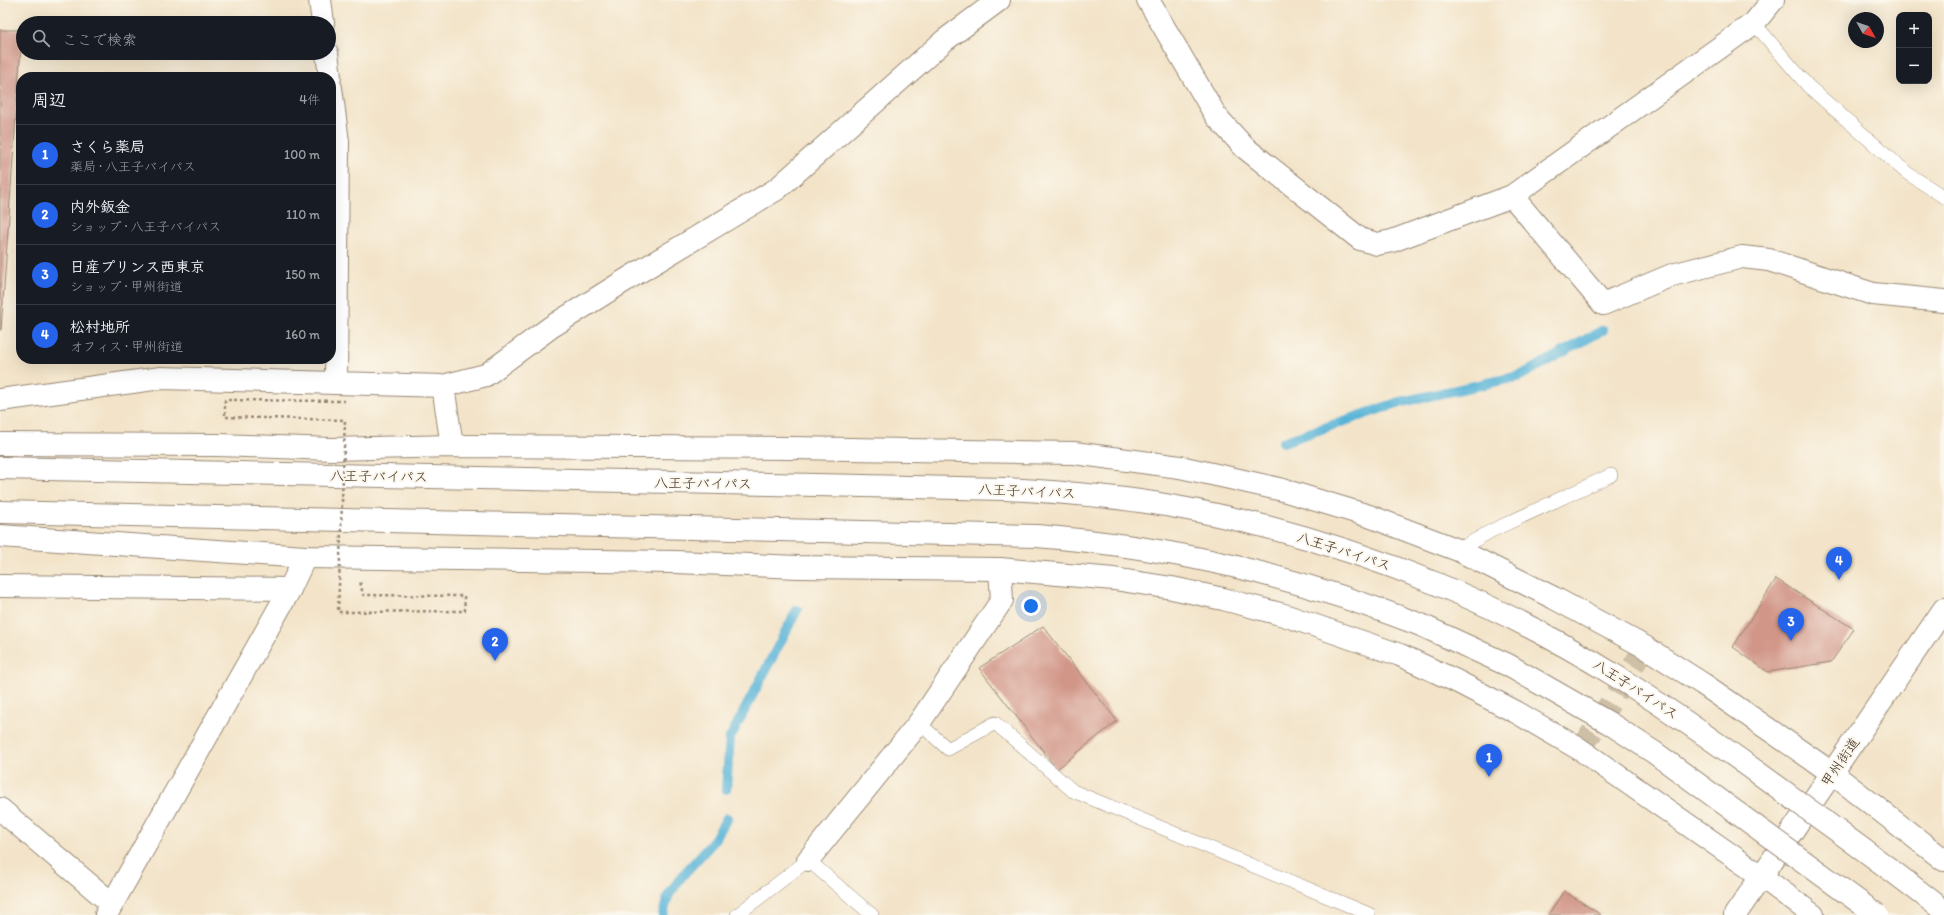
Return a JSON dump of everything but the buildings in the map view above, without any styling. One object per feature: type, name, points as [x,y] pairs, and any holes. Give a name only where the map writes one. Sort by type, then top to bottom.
[{"type":"main road","points":[[320,0],[322,16]]},
{"type":"main road","points":[[0,400],[161,378],[341,392],[443,386],[486,375],[551,327],[777,189],[945,40],[1000,0]]},
{"type":"main road","points":[[1148,0],[1216,116],[1244,147],[1360,239],[1377,244],[1392,241],[1512,196],[1754,23],[1773,0]]},
{"type":"main road","points":[[328,60],[329,72]]},
{"type":"main road","points":[[336,127],[338,142],[341,392]]},
{"type":"main road","points":[[1512,196],[1603,304],[1672,275],[1742,257],[1769,260],[1873,294],[1944,301]]},
{"type":"main road","points":[[443,386],[452,446]]},
{"type":"main road","points":[[0,444],[218,445],[332,449],[452,446],[793,448],[1082,454],[1180,467],[1283,490],[1369,516],[1458,550],[1554,598],[1645,647],[1703,684],[1832,773],[1944,860]]},
{"type":"main road","name":"八王子バイパス","points":[[0,468],[1005,489],[1058,492],[1170,506],[1243,521],[1340,548],[1437,584],[1545,634],[1639,689],[1720,745],[1944,910]]},
{"type":"main road","points":[[0,512],[934,532],[1059,538],[1158,550],[1240,566],[1338,594],[1421,625],[1508,665],[1609,723],[1661,758],[1877,915]]},
{"type":"main road","points":[[0,536],[305,557],[675,562],[798,567],[1000,569],[1114,579],[1223,599],[1284,615],[1400,655],[1456,681],[1523,716],[1581,750],[1761,876],[1813,915]]},
{"type":"main road","points":[[0,810],[109,909],[290,589],[305,557]]},
{"type":"main road","points":[[808,860],[919,723],[1002,600],[1000,569]]},
{"type":"main road","points":[[0,586],[290,589]]},
{"type":"main road","name":"甲州街道","points":[[1735,915],[1944,608]]},
{"type":"lane","points":[[1754,23],[1808,86],[1907,173],[1944,197]]},
{"type":"lane","points":[[1458,550],[1491,531],[1611,475]]},
{"type":"lane","points":[[919,723],[948,749],[995,723],[1073,791],[1368,914]]},
{"type":"lane","points":[[737,915],[808,860],[872,915]]},
{"type":"path","points":[[341,392],[225,400],[225,416],[345,420],[338,612],[465,611],[464,596],[363,595],[360,581]]},
{"type":"waterway","points":[[1283,442],[1397,403],[1520,376],[1603,330]]},
{"type":"waterway","points":[[726,789],[730,738],[797,610]]},
{"type":"waterway","points":[[663,915],[668,896],[682,876],[713,842],[727,818]]},
{"type":"tunnel","points":[[1581,750],[1645,647]]},
{"type":"place","name":"松村地所","points":[[1839,580]]},
{"type":"place","name":"日産プリンス西東京","points":[[1791,641]]},
{"type":"place","name":"内外鈑金","points":[[495,661]]},
{"type":"place","name":"さくら薬局","points":[[1489,777]]}]
